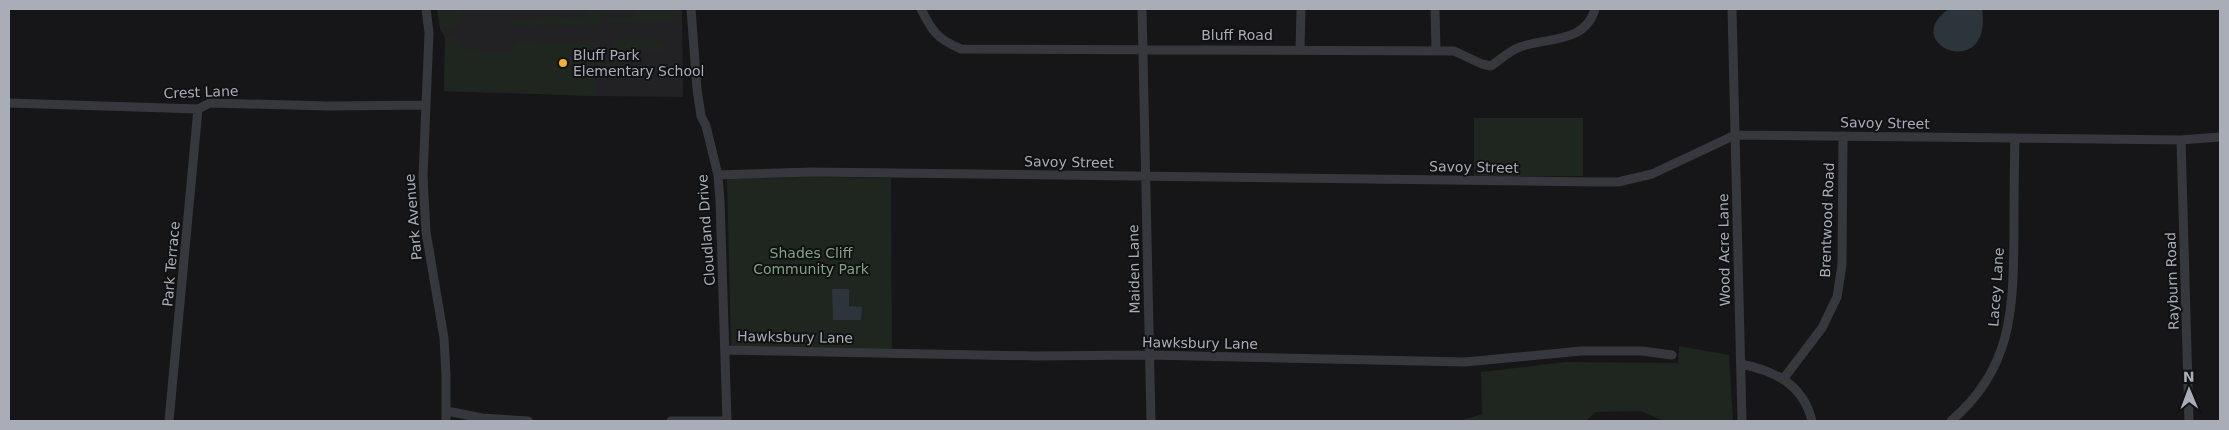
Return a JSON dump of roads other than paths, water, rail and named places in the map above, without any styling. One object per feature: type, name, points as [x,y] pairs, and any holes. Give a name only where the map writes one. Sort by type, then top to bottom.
[{"type":"street","name":"Park Avenue","points":[[426,9],[429,33],[423,176],[426,232],[444,338],[446,421]]},
{"type":"street","name":"Cloudland Drive","points":[[691,9],[696,89],[701,116],[706,126],[718,175],[726,350],[727,421]]},
{"type":"street","name":"Bluff Road","points":[[921,9],[932,31],[945,43],[961,49],[1436,50],[1454,51],[1482,64],[1491,66],[1510,52],[1522,47],[1562,39],[1582,30],[1595,9]]},
{"type":"street","name":"Maiden Lane","points":[[1142,9],[1151,421]]},
{"type":"street","points":[[1300,49],[1301,9]]},
{"type":"street","points":[[1435,9],[1436,50]]},
{"type":"street","name":"Wood Acre Lane","points":[[1732,9],[1742,421]]},
{"type":"street","name":"Crest Lane","points":[[9,103],[198,109],[210,103],[425,106]]},
{"type":"street","name":"Park Terrace","points":[[169,421],[198,109]]},
{"type":"street","name":"Savoy Street","points":[[718,175],[812,172],[1618,182],[1667,169],[1735,136],[2181,140],[2220,137]]},
{"type":"street","name":"Brentwood Road","points":[[1784,378],[1822,328],[1837,297],[1842,265],[1843,136]]},
{"type":"street","name":"Lacey Lane","points":[[1951,421],[1984,386],[2008,332],[2013,282],[2015,138]]},
{"type":"street","name":"Rayburn Road","points":[[2181,140],[2189,421]]},
{"type":"street","name":"Hawksbury Lane","points":[[726,350],[1036,356],[1149,355],[1465,362],[1581,351],[1642,351],[1672,355]]},
{"type":"street","points":[[1741,364],[1766,370],[1784,378],[1804,402],[1812,421]]},
{"type":"street","points":[[447,411],[482,418],[528,421]]},
{"type":"street","points":[[671,421],[727,421]]},
{"type":"place","name":"Bluff Park Elementary School","points":[[563,63]]},
{"type":"park label","name":"Shades Cliff Community Park","points":[[811,262]]}]
